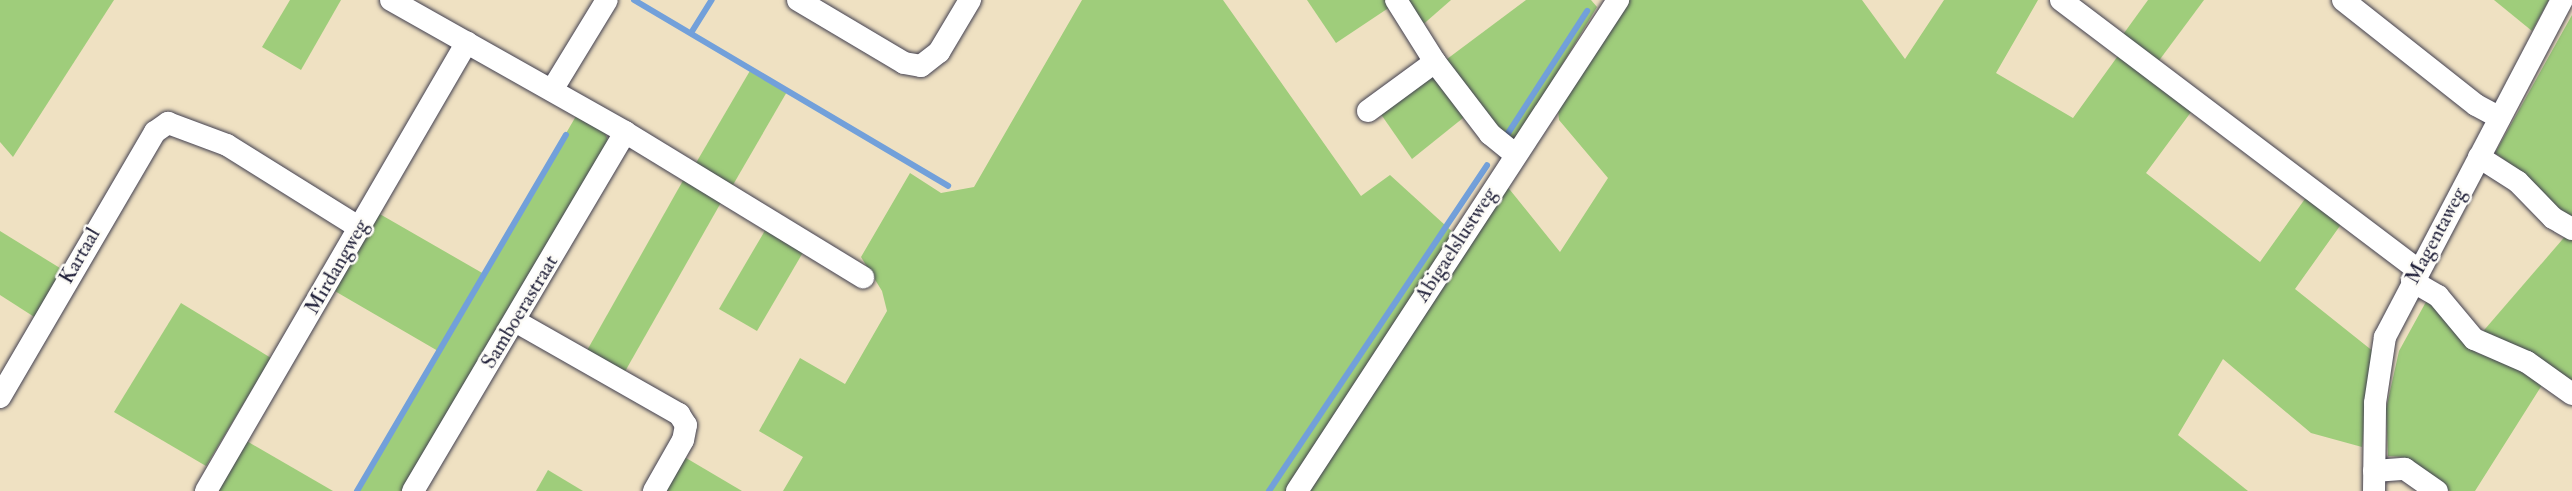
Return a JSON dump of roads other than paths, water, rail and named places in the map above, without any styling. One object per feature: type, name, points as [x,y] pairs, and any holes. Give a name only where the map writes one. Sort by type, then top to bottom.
[{"type":"street","points":[[391,0],[625,132],[863,277]]},
{"type":"street","points":[[552,90],[607,0]]},
{"type":"street","points":[[798,0],[904,63],[921,66],[939,52],[970,0]]},
{"type":"street","points":[[1396,0],[1435,62],[1490,134],[1515,154]]},
{"type":"street","points":[[2061,0],[2415,276],[2438,296],[2474,339],[2527,362],[2572,394]]},
{"type":"street","points":[[2343,0],[2476,105],[2499,118]]},
{"type":"street","name":"Magentaweg","points":[[2374,481],[2375,403],[2385,337],[2415,276],[2562,0]]},
{"type":"street","name":"Abigaelslustweg","points":[[1297,491],[1611,2]]},
{"type":"street","name":"Mirdangweg","points":[[206,491],[468,42]]},
{"type":"street","points":[[1368,111],[1435,62]]},
{"type":"street","name":"Kartaal","points":[[0,397],[142,152],[155,132],[168,123],[227,145],[360,228]]},
{"type":"street","name":"Samboerastraat","points":[[413,491],[625,132]]},
{"type":"street","points":[[2479,157],[2518,182],[2553,218],[2572,229]]},
{"type":"street","points":[[515,321],[679,414],[686,425],[683,440],[654,491]]},
{"type":"street","points":[[2374,481],[2405,469],[2437,491]]},
{"type":"waterway","points":[[634,0],[948,186]]},
{"type":"waterway","points":[[691,33],[712,0]]},
{"type":"waterway","points":[[1503,141],[1587,11]]},
{"type":"waterway","points":[[357,491],[566,135]]},
{"type":"waterway","points":[[1269,491],[1487,165]]}]
